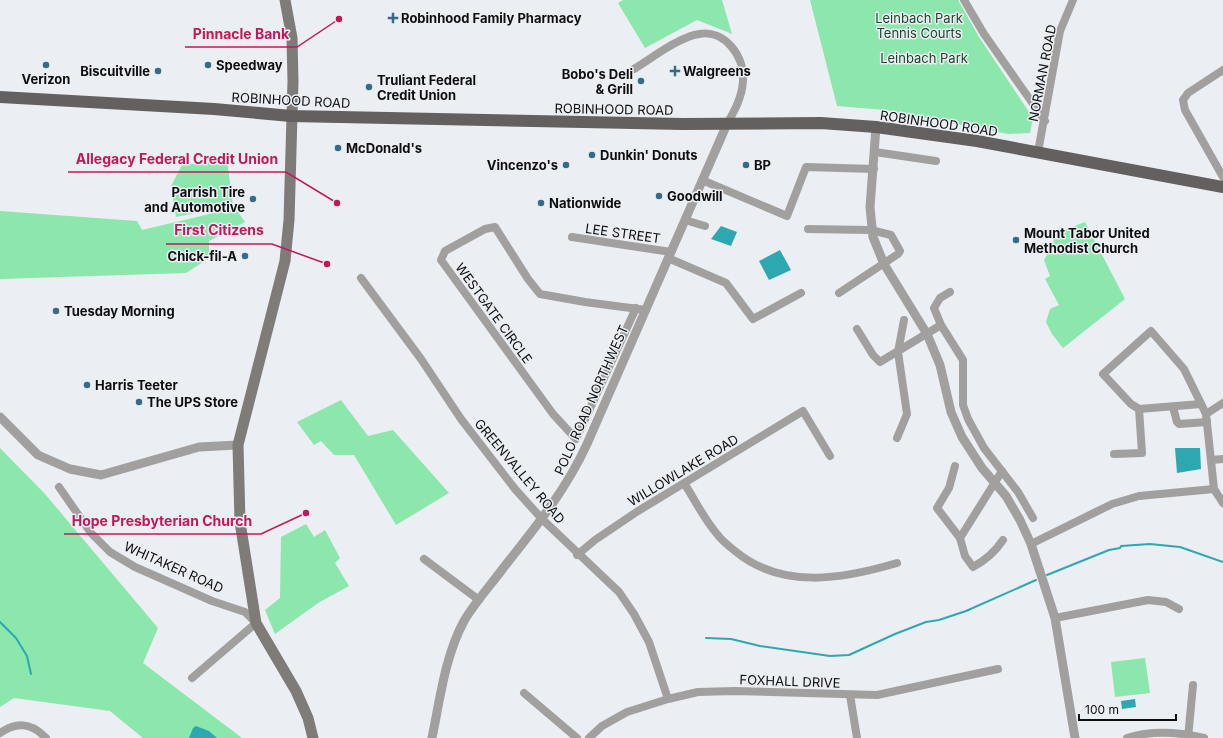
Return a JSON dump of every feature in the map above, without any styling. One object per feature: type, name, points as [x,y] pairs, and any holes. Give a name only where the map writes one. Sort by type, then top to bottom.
[{"type":"main road","points":[[285,0],[292,38],[289,220],[285,261],[238,445],[240,522],[256,623],[296,691],[308,718],[313,738]]},
{"type":"main road","name":"ROBINHOOD ROAD","points":[[0,97],[214,109],[291,116],[727,124],[821,123],[876,127],[977,141],[1223,187]]},
{"type":"street","points":[[964,0],[984,34],[1045,121]]},
{"type":"street","name":"NORMAN ROAD","points":[[1038,152],[1045,121],[1053,64],[1060,31],[1073,0]]},
{"type":"street","points":[[634,69],[692,36],[706,33],[722,38],[734,49],[743,74],[739,100],[727,124]]},
{"type":"street","points":[[1223,70],[1188,93],[1183,100],[1185,110],[1223,177]]},
{"type":"street","name":"POLO ROAD NORTHWEST","points":[[432,738],[451,653],[462,626],[479,600],[542,519],[566,484],[587,444],[641,309],[670,255],[727,124]]},
{"type":"street","points":[[876,127],[870,207],[871,230],[884,264],[927,334],[940,365],[952,412],[962,437],[974,457],[995,482],[1020,520],[1030,544],[1055,618],[1074,738]]},
{"type":"street","points":[[875,152],[936,161]]},
{"type":"street","points":[[702,180],[787,216],[806,167],[874,169]]},
{"type":"street","points":[[685,220],[705,226]]},
{"type":"street","name":"WESTGATE CIRCLE","points":[[576,439],[553,414],[442,260],[445,251],[485,229],[495,227],[540,294],[585,302],[641,309]]},
{"type":"street","points":[[808,230],[871,230],[891,235],[900,251],[884,264],[839,293]]},
{"type":"street","name":"LEE STREET","points":[[572,237],[670,255],[726,283],[753,319],[801,293]]},
{"type":"street","name":"GREENVALLEY ROAD","points":[[360,278],[421,359],[461,419],[515,489],[577,554],[619,592],[634,614],[649,642],[668,699]]},
{"type":"street","points":[[950,292],[940,298],[934,308],[941,325],[963,360],[963,405],[968,419],[984,448],[1018,492],[1033,518]]},
{"type":"street","points":[[587,444],[576,439],[641,309]]},
{"type":"street","points":[[897,438],[907,414],[898,352],[904,320]]},
{"type":"street","points":[[856,329],[873,355],[880,362],[941,325]]},
{"type":"street","points":[[1201,404],[1139,409],[1131,404],[1103,374],[1151,331],[1184,369],[1206,414],[1214,489],[1223,503]]},
{"type":"street","points":[[1206,414],[1223,403]]},
{"type":"street","points":[[1173,407],[1177,422],[1179,424],[1207,422]]},
{"type":"street","points":[[1114,454],[1142,453],[1139,409]]},
{"type":"street","name":"WILLOWLAKE ROAD","points":[[577,554],[594,540],[684,483],[804,411],[830,456]]},
{"type":"street","points":[[0,417],[38,455],[70,469],[101,474],[199,447],[238,445]]},
{"type":"street","points":[[1211,460],[1223,459]]},
{"type":"street","points":[[956,466],[949,488],[937,508],[960,538],[965,556],[973,567],[984,561],[997,550],[1003,540]]},
{"type":"street","points":[[960,538],[1002,471]]},
{"type":"street","points":[[684,483],[718,536],[747,560],[768,571],[794,578],[814,579],[861,574],[897,563]]},
{"type":"street","name":"WHITAKER ROAD","points":[[59,487],[91,533],[110,552],[136,567],[212,601],[245,612],[256,623]]},
{"type":"street","points":[[1030,544],[1112,504],[1132,498],[1214,489]]},
{"type":"street","points":[[424,559],[479,600]]},
{"type":"street","points":[[1055,618],[1148,600],[1166,602],[1179,609]]},
{"type":"street","points":[[192,678],[256,623]]},
{"type":"street","name":"FOXHALL DRIVE","points":[[589,738],[602,726],[627,712],[668,699],[698,692],[734,691],[877,695],[998,669]]},
{"type":"street","points":[[1188,736],[1193,685]]},
{"type":"street","points":[[524,693],[577,738]]},
{"type":"street","points":[[850,695],[856,738]]},
{"type":"street","points":[[0,733],[15,726],[28,726],[38,729],[46,738]]},
{"type":"street","points":[[1127,738],[1150,736],[1188,736],[1204,738]]},
{"type":"green space","points":[[623,0],[722,0],[732,34],[697,20],[645,48],[618,3]]},
{"type":"green space","name":"Leinbach Park","points":[[810,0],[958,0],[979,37],[1033,118],[1030,133],[1008,134],[885,110],[837,106]]},
{"type":"green space","points":[[227,160],[233,205],[176,217],[171,186],[182,165]]},
{"type":"green space","points":[[235,208],[245,222],[209,241],[209,258],[186,273],[0,279],[0,211],[137,221],[142,230]]},
{"type":"green space","points":[[1085,222],[1125,299],[1063,348],[1052,334],[1046,322],[1050,309],[1059,305],[1045,279],[1050,276],[1044,260],[1054,242],[1052,235]]},
{"type":"green space","points":[[341,400],[368,436],[393,430],[449,493],[396,525],[354,455],[334,455],[321,441],[314,445],[297,422]]},
{"type":"green space","points":[[0,448],[45,494],[158,628],[143,663],[242,738],[143,738],[110,711],[14,698],[0,707]]},
{"type":"green space","points":[[306,524],[314,537],[325,530],[340,558],[335,563],[349,586],[318,603],[275,634],[265,610],[280,598],[281,537]]},
{"type":"green space","points":[[1145,658],[1150,693],[1115,697],[1111,662]]},
{"type":"water","points":[[721,226],[737,232],[731,246],[711,239]]},
{"type":"water","points":[[780,250],[791,270],[769,280],[759,261]]},
{"type":"water","points":[[1175,448],[1200,448],[1201,469],[1177,473]]},
{"type":"water","points":[[1135,699],[1136,707],[1122,709],[1121,701]]},
{"type":"water","points":[[196,726],[209,731],[217,738],[189,738],[193,728]]},
{"type":"waterway","points":[[1047,575],[1109,550],[1120,548],[1121,546],[1150,544],[1180,547],[1223,562]]},
{"type":"waterway","points":[[706,638],[731,639],[760,646],[830,656],[849,655],[926,622],[939,620],[966,611],[1036,580]]},
{"type":"waterway","points":[[0,622],[16,638],[27,656],[31,674]]},
{"type":"place","name":"Robinhood Family Pharmacy","points":[[393,18]]},
{"type":"place","name":"Pinnacle Bank","points":[[339,19]]},
{"type":"place","name":"Verizon","points":[[46,65]]},
{"type":"place","name":"Speedway","points":[[208,65]]},
{"type":"place","name":"Biscuitville","points":[[158,71]]},
{"type":"place","name":"Walgreens","points":[[675,71]]},
{"type":"place","name":"Bobo's Deli & Grill","points":[[641,81]]},
{"type":"place","name":"Truliant Federal Credit Union","points":[[369,87]]},
{"type":"place","name":"McDonald's","points":[[338,148]]},
{"type":"place","name":"Dunkin' Donuts","points":[[592,155]]},
{"type":"place","name":"Vincenzo's","points":[[566,165]]},
{"type":"place","name":"BP","points":[[746,165]]},
{"type":"place","name":"Goodwill","points":[[659,196]]},
{"type":"place","name":"Parrish Tire and Automotive","points":[[253,199]]},
{"type":"place","name":"Allegacy Federal Credit Union","points":[[337,203]]},
{"type":"place","name":"Nationwide","points":[[541,203]]},
{"type":"place","name":"Mount Tabor United Methodist Church","points":[[1016,240]]},
{"type":"place","name":"Chick-fil-A","points":[[245,256]]},
{"type":"place","name":"First Citizens","points":[[327,264]]},
{"type":"place","name":"Tuesday Morning","points":[[56,311]]},
{"type":"place","name":"Harris Teeter","points":[[87,385]]},
{"type":"place","name":"The UPS Store","points":[[139,402]]},
{"type":"place","name":"Hope Presbyterian Church","points":[[306,513]]},
{"type":"park label","name":"Leinbach Park Tennis Courts","points":[[919,26]]}]
